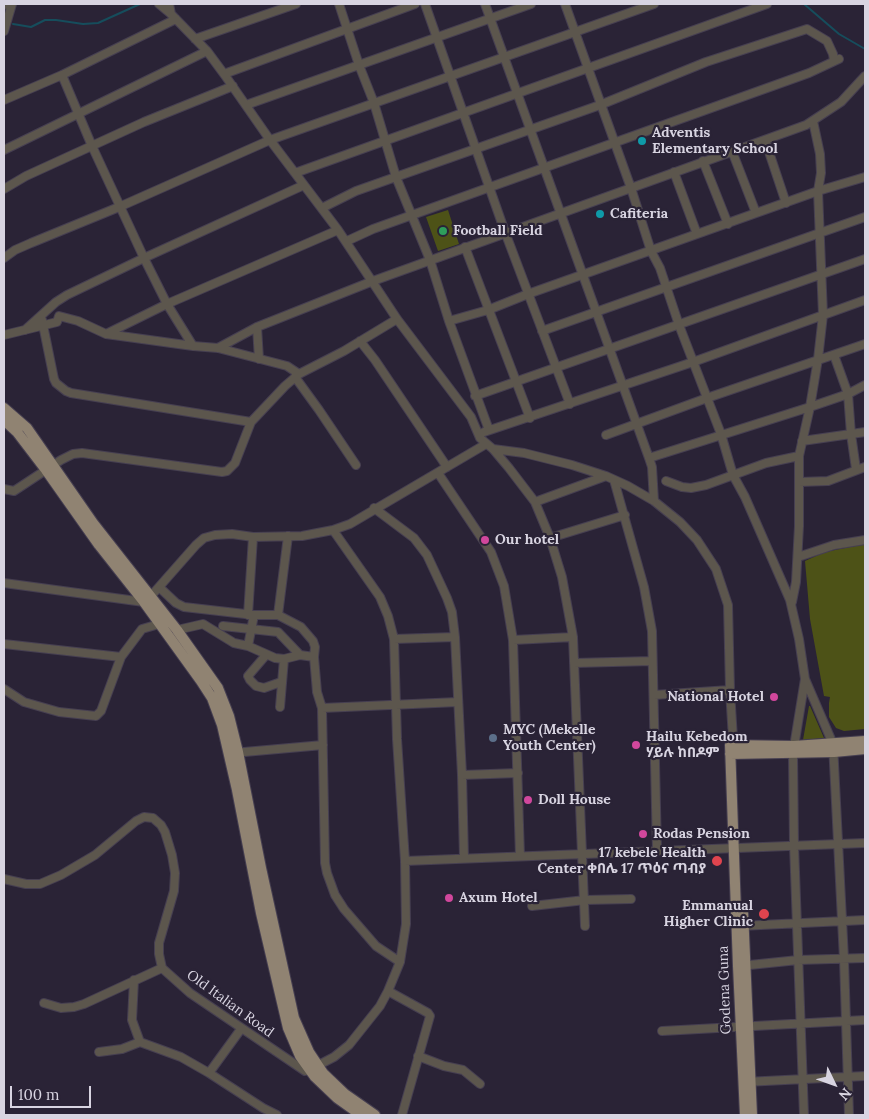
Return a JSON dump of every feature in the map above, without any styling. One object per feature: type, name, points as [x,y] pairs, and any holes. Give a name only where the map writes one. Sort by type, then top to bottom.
[{"type":"main road","points":[[4,408],[27,428],[50,467],[103,543],[148,599],[177,630],[212,679],[230,716],[233,752]]},
{"type":"main road","points":[[4,420],[18,432],[50,467]]},
{"type":"main road","points":[[148,599],[159,624],[209,693],[233,752],[294,1018],[313,1068],[330,1092],[361,1115]]},
{"type":"main road","points":[[834,748],[865,741]]},
{"type":"main road","points":[[733,747],[794,750],[865,748]]},
{"type":"main road","name":"Godena Guna","points":[[733,747],[744,1027],[747,1082],[752,1115]]},
{"type":"main road","points":[[313,1068],[375,1115]]},
{"type":"main road","name":"Godena Guna","points":[[745,1115],[747,1082]]},
{"type":"street","points":[[4,31],[12,4]]},
{"type":"street","points":[[159,4],[165,11],[174,16],[207,51],[270,140],[347,241],[397,319],[471,417],[478,434],[493,449],[535,502],[550,538],[562,577],[573,637],[586,926]]},
{"type":"street","points":[[169,4],[174,16]]},
{"type":"street","points":[[195,39],[296,4]]},
{"type":"street","points":[[339,4],[374,103],[396,177],[430,260],[448,321],[489,430]]},
{"type":"street","points":[[224,74],[415,4]]},
{"type":"street","points":[[424,4],[505,232],[570,404]]},
{"type":"street","points":[[484,4],[518,92],[559,214],[649,458],[652,467],[654,501]]},
{"type":"street","points":[[246,105],[531,4]]},
{"type":"street","points":[[565,4],[631,188],[651,251],[660,268],[733,475],[745,497],[791,604],[805,679],[834,748],[849,1115]]},
{"type":"street","points":[[4,258],[15,250],[120,207],[270,140],[654,4]]},
{"type":"street","points":[[295,173],[767,4]]},
{"type":"street","points":[[4,100],[62,75],[174,16]]},
{"type":"street","points":[[322,208],[356,191],[600,105],[706,62],[807,29],[827,41],[837,60],[809,72],[412,214],[347,241]]},
{"type":"street","points":[[4,150],[207,51]]},
{"type":"street","points":[[62,75],[92,146],[144,258],[167,304],[193,346]]},
{"type":"street","points":[[218,348],[257,327],[373,281],[813,121],[841,102],[865,76]]},
{"type":"street","points":[[6,185],[144,122],[233,86]]},
{"type":"street","points":[[791,604],[796,582],[798,558],[799,456],[810,407],[823,315],[823,274],[818,192],[821,173],[820,154],[813,121]]},
{"type":"street","points":[[764,140],[786,204]]},
{"type":"street","points":[[732,151],[756,213]]},
{"type":"street","points":[[704,161],[728,224]]},
{"type":"street","points":[[674,172],[696,234]]},
{"type":"street","points":[[448,321],[488,310],[696,234],[865,177]]},
{"type":"street","points":[[25,330],[56,302],[67,295],[304,185]]},
{"type":"street","points":[[542,331],[865,217]]},
{"type":"street","points":[[106,334],[167,304],[338,230]]},
{"type":"street","points":[[465,247],[530,418]]},
{"type":"street","points":[[475,396],[865,259]]},
{"type":"street","points":[[478,434],[693,362],[865,300]]},
{"type":"street","points":[[41,315],[54,379],[66,391],[251,422]]},
{"type":"street","points":[[4,335],[57,322],[59,316],[78,321],[106,334],[218,348],[286,366],[297,376],[356,465]]},
{"type":"street","points":[[4,489],[14,491],[73,454],[82,453],[222,472],[227,471],[235,463],[251,422],[297,376],[397,319]]},
{"type":"street","points":[[257,327],[260,359]]},
{"type":"street","points":[[360,341],[448,467]]},
{"type":"street","points":[[606,435],[818,359],[865,345]]},
{"type":"street","points":[[834,355],[848,394],[856,469]]},
{"type":"street","points":[[649,458],[810,407],[848,394],[865,385]]},
{"type":"street","points":[[802,441],[865,432]]},
{"type":"street","points":[[4,583],[148,599],[204,538],[232,534],[288,536],[316,534],[333,530],[350,524],[374,508],[486,444]]},
{"type":"street","points":[[493,449],[524,453],[606,476],[654,501],[680,522],[697,540],[716,569],[728,605],[733,747]]},
{"type":"street","points":[[666,481],[691,488],[706,485],[766,463],[799,456]]},
{"type":"street","points":[[799,482],[828,481],[865,467]]},
{"type":"street","points":[[438,473],[491,552],[504,586],[513,640],[520,856]]},
{"type":"street","points":[[535,502],[606,476]]},
{"type":"street","points":[[614,480],[644,587],[652,631],[657,851]]},
{"type":"street","points":[[374,508],[414,538],[428,555],[452,612],[462,775],[464,858]]},
{"type":"street","points":[[550,538],[625,515]]},
{"type":"street","points":[[313,1068],[349,1045],[370,1019],[388,991],[400,962],[406,924],[405,861],[394,639],[388,616],[380,597],[333,530]]},
{"type":"street","points":[[248,646],[251,615],[253,536]]},
{"type":"street","points":[[278,615],[288,536]]},
{"type":"street","points":[[798,558],[834,546],[865,540]]},
{"type":"street","points":[[159,587],[176,603],[184,607],[251,615],[278,615],[301,627],[313,641],[315,647],[317,692],[322,708],[325,863],[327,873],[335,895],[344,909],[376,946],[400,962]]},
{"type":"street","points":[[203,624],[206,609]]},
{"type":"street","points":[[221,636],[228,612]]},
{"type":"street","points":[[4,689],[24,702],[59,712],[96,716],[101,711],[121,657],[142,629],[159,624]]},
{"type":"street","points":[[177,630],[203,624],[234,643],[248,646],[275,658],[284,659],[300,655],[314,657]]},
{"type":"street","points":[[281,634],[295,624]]},
{"type":"street","points":[[223,626],[274,631],[281,634],[300,655]]},
{"type":"street","points":[[513,640],[573,637]]},
{"type":"street","points":[[394,639],[455,638]]},
{"type":"street","points":[[4,644],[121,657]]},
{"type":"street","points":[[266,655],[248,676],[250,680],[256,686],[264,688],[281,682]]},
{"type":"street","points":[[280,707],[284,659]]},
{"type":"street","points":[[574,663],[652,661]]},
{"type":"street","points":[[804,1115],[794,846],[794,750],[805,679]]},
{"type":"street","points":[[654,695],[730,690]]},
{"type":"street","points":[[322,708],[458,702]]},
{"type":"street","points":[[233,752],[323,745]]},
{"type":"street","points":[[462,775],[518,773]]},
{"type":"street","points":[[4,879],[26,884],[40,884],[61,875],[95,855],[136,821],[144,818],[153,818],[161,825],[165,832],[175,873],[174,891],[160,943],[159,954],[162,968],[74,1007],[61,1008],[44,1003]]},
{"type":"street","points":[[405,861],[865,843]]},
{"type":"street","points":[[532,906],[585,900],[631,899]]},
{"type":"street","points":[[741,926],[865,920]]},
{"type":"street","points":[[741,966],[798,960],[865,958]]},
{"type":"street","name":"Old Italian Road","points":[[162,968],[190,993],[241,1029],[305,1071],[313,1068]]},
{"type":"street","points":[[134,980],[132,1020],[140,1042]]},
{"type":"street","points":[[388,991],[430,1015],[402,1115]]},
{"type":"street","points":[[662,1031],[865,1020]]},
{"type":"street","points":[[209,1073],[241,1029]]},
{"type":"street","points":[[99,1052],[122,1049],[140,1042],[181,1057],[277,1115]]},
{"type":"street","points":[[418,1056],[444,1066],[463,1070],[480,1084]]},
{"type":"street","points":[[747,1082],[865,1076]]},
{"type":"green space","name":"Football Field","points":[[448,210],[459,244],[438,251],[426,217]]},
{"type":"green space","points":[[865,544],[865,729],[844,731],[836,728],[829,717],[830,697],[824,696],[810,619],[805,561],[825,552]]},
{"type":"green space","points":[[810,706],[824,738],[803,740]]},
{"type":"waterway","points":[[13,24],[31,27],[45,20],[83,24],[98,23],[140,4]]},
{"type":"waterway","points":[[804,4],[839,34],[865,49]]},
{"type":"place","name":"Adventis Elementary School","points":[[642,141]]},
{"type":"place","name":"Cafiteria","points":[[600,214]]},
{"type":"place","name":"Football Field","points":[[443,231]]},
{"type":"place","name":"Our hotel","points":[[485,540]]},
{"type":"place","name":"National Hotel","points":[[774,697]]},
{"type":"place","name":"MYC (Mekelle Youth Center)","points":[[493,738]]},
{"type":"place","name":"Hailu Kebedom ሃይሉ ከበዶም","points":[[636,745]]},
{"type":"place","name":"Doll House","points":[[528,800]]},
{"type":"place","name":"Rodas Pension","points":[[643,834]]},
{"type":"place","name":"17 kebele Health Center ቀበሌ 17 ጥዕና ጣብያ","points":[[717,861]]},
{"type":"place","name":"Axum Hotel","points":[[449,898]]},
{"type":"place","name":"Emmanual Higher Clinic","points":[[764,914]]}]
